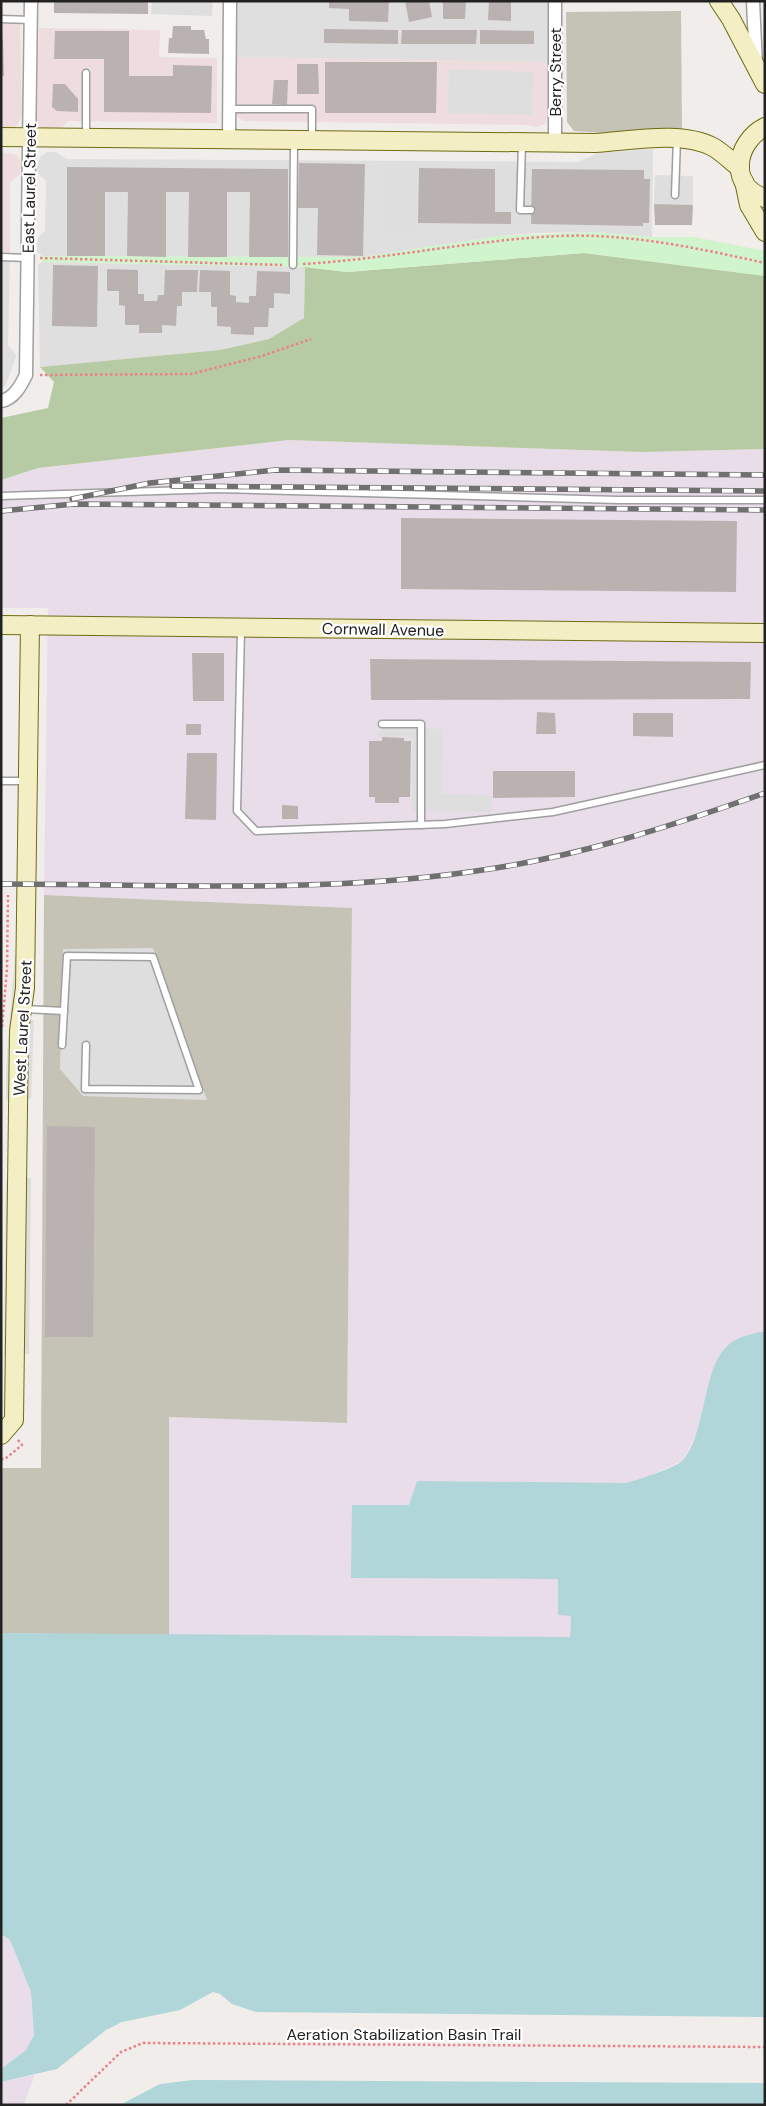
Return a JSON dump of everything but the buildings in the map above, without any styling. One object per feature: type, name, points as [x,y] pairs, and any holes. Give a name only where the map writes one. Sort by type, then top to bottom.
[{"type":"street","name":"East Laurel Street","points":[[26,375],[31,1]]},
{"type":"street","points":[[229,140],[230,1]]},
{"type":"street","name":"Berry Street","points":[[555,1],[555,143]]},
{"type":"street","points":[[719,1],[756,64],[765,84]]},
{"type":"street","points":[[752,1],[760,24],[756,64]]},
{"type":"street","points":[[765,127],[753,133],[745,143],[740,155],[749,205],[765,232]]},
{"type":"street","points":[[1,138],[555,143],[595,143],[677,138],[698,141],[713,147],[742,174],[751,190],[765,198]]},
{"type":"street","points":[[3,401],[18,390],[26,375]]},
{"type":"street","name":"Cornwall Avenue","points":[[1,625],[765,633]]},
{"type":"street","name":"West Laurel Street","points":[[5,1432],[14,1420],[19,1031],[26,963],[30,625]]},
{"type":"lane","points":[[1,19],[30,20]]},
{"type":"lane","points":[[86,73],[86,138]]},
{"type":"lane","points":[[229,109],[312,109],[312,140]]},
{"type":"lane","points":[[675,195],[677,138]]},
{"type":"lane","points":[[293,265],[294,140]]},
{"type":"lane","points":[[522,142],[520,210],[531,210]]},
{"type":"lane","points":[[1,257],[28,258]]},
{"type":"lane","points":[[1,496],[220,489],[618,500],[765,500]]},
{"type":"lane","points":[[242,628],[237,811],[256,831],[420,825],[553,812],[765,765]]},
{"type":"lane","points":[[382,724],[421,724],[420,825]]},
{"type":"lane","points":[[1,780],[28,781]]},
{"type":"lane","points":[[62,1045],[67,956],[153,956],[199,1090],[85,1089],[86,1045]]},
{"type":"lane","points":[[22,1009],[64,1011]]},
{"type":"path","points":[[28,258],[293,265],[345,262],[518,239],[560,236],[614,237],[700,248],[765,263]]},
{"type":"path","points":[[26,375],[191,374],[262,356],[311,339]]},
{"type":"path","points":[[1,1031],[7,969],[8,893]]},
{"type":"path","points":[[1,1459],[5,1459],[22,1445]]},
{"type":"path","name":"Aeration Stabilization Basin Trail","points":[[66,2105],[108,2062],[129,2047],[143,2043],[765,2047]]},
{"type":"shaded area","points":[[152,1],[213,1],[212,16],[151,14]]},
{"type":"shaded area","points":[[236,1],[549,1],[549,62],[235,57]]},
{"type":"shaded area","points":[[681,11],[682,133],[658,133],[644,129],[604,133],[574,131],[567,122],[566,12]]},
{"type":"shaded area","points":[[1,23],[20,23],[22,117],[13,131],[1,131]]},
{"type":"shaded area","points":[[39,28],[160,30],[159,57],[217,58],[217,123],[68,121],[60,130],[45,132],[37,123]]},
{"type":"shaded area","points":[[235,57],[549,62],[549,117],[545,124],[537,127],[526,125],[244,121],[236,116],[234,111]]},
{"type":"shaded area","points":[[449,69],[533,72],[532,115],[448,113]]},
{"type":"shaded area","points":[[653,149],[652,237],[595,232],[539,233],[499,236],[363,257],[42,256],[37,252],[38,238],[45,231],[46,181],[39,175],[36,167],[41,156],[47,152],[56,152],[67,159],[578,162],[598,153]]},
{"type":"shaded area","points":[[1,152],[17,155],[21,162],[20,174],[10,182],[10,257],[1,257]]},
{"type":"shaded area","points":[[383,168],[415,169],[414,233],[382,232]]},
{"type":"shaded area","points":[[495,169],[532,169],[531,224],[511,224],[511,212],[495,212]]},
{"type":"shaded area","points":[[655,175],[693,176],[693,205],[654,204]]},
{"type":"shaded area","points":[[1,257],[10,257],[8,346],[15,353],[16,357],[6,384],[1,390]]},
{"type":"shaded area","points":[[42,262],[305,267],[304,318],[269,339],[220,350],[40,367],[38,265]]},
{"type":"shaded area","points":[[289,440],[642,452],[765,449],[765,1332],[759,1332],[720,1354],[707,1389],[697,1433],[683,1460],[653,1475],[626,1483],[409,1505],[352,1505],[352,1578],[559,1579],[558,1614],[571,1616],[570,1637],[169,1636],[169,1417],[347,1423],[352,908],[44,895],[48,608],[1,608],[1,480],[38,468]]},
{"type":"shaded area","points":[[383,728],[443,729],[442,794],[492,795],[492,812],[412,811],[413,737],[376,737]]},
{"type":"shaded area","points":[[44,895],[352,908],[347,1423],[169,1417],[169,1636],[1,1633],[1,1468],[41,1468]]},
{"type":"shaded area","points":[[153,948],[207,1100],[83,1096],[60,1069],[63,949]]},
{"type":"shaded area","points":[[15,955],[19,956],[11,1101],[6,1100],[6,1068]]},
{"type":"shaded area","points":[[29,1020],[34,1020],[31,1099],[26,1099]]},
{"type":"shaded area","points":[[26,1178],[31,1178],[29,1354],[24,1354]]},
{"type":"shaded area","points":[[6,1180],[11,1181],[9,1357],[4,1357]]},
{"type":"shaded area","points":[[1,1934],[10,1940],[31,1992],[34,2035],[27,2050],[1,2069]]},
{"type":"shaded area","points":[[35,2075],[24,2104],[27,2105],[1,2105],[1,2082]]},
{"type":"green space","points":[[595,232],[652,237],[695,237],[765,251],[765,276],[584,253],[347,272],[305,267],[42,262],[42,256],[363,257],[499,236]]},
{"type":"green space","points":[[584,253],[765,276],[765,449],[642,452],[289,440],[38,468],[1,480],[1,418],[48,408],[54,382],[40,367],[220,350],[269,339],[304,318],[305,267],[347,272]]},
{"type":"water","points":[[765,1332],[765,2017],[256,2012],[232,2004],[220,1994],[213,1992],[180,2010],[122,2022],[106,2030],[57,2069],[1,2082],[1,2069],[26,2050],[34,2035],[31,1992],[10,1940],[1,1934],[1,1633],[570,1637],[571,1616],[558,1615],[558,1579],[351,1578],[352,1505],[409,1505],[417,1481],[626,1483],[664,1470],[683,1460],[691,1448],[697,1432],[710,1379],[723,1350],[737,1339]]},
{"type":"water","points":[[193,2080],[765,2083],[765,2105],[120,2105],[160,2084]]},
{"type":"railway","points":[[72,499],[150,483],[275,470],[765,475]]},
{"type":"railway","points":[[172,486],[765,491]]},
{"type":"railway","points":[[1,511],[74,504],[765,510]]},
{"type":"railway","points":[[1,884],[298,885],[358,883],[476,871],[551,858],[622,840],[765,793]]}]
